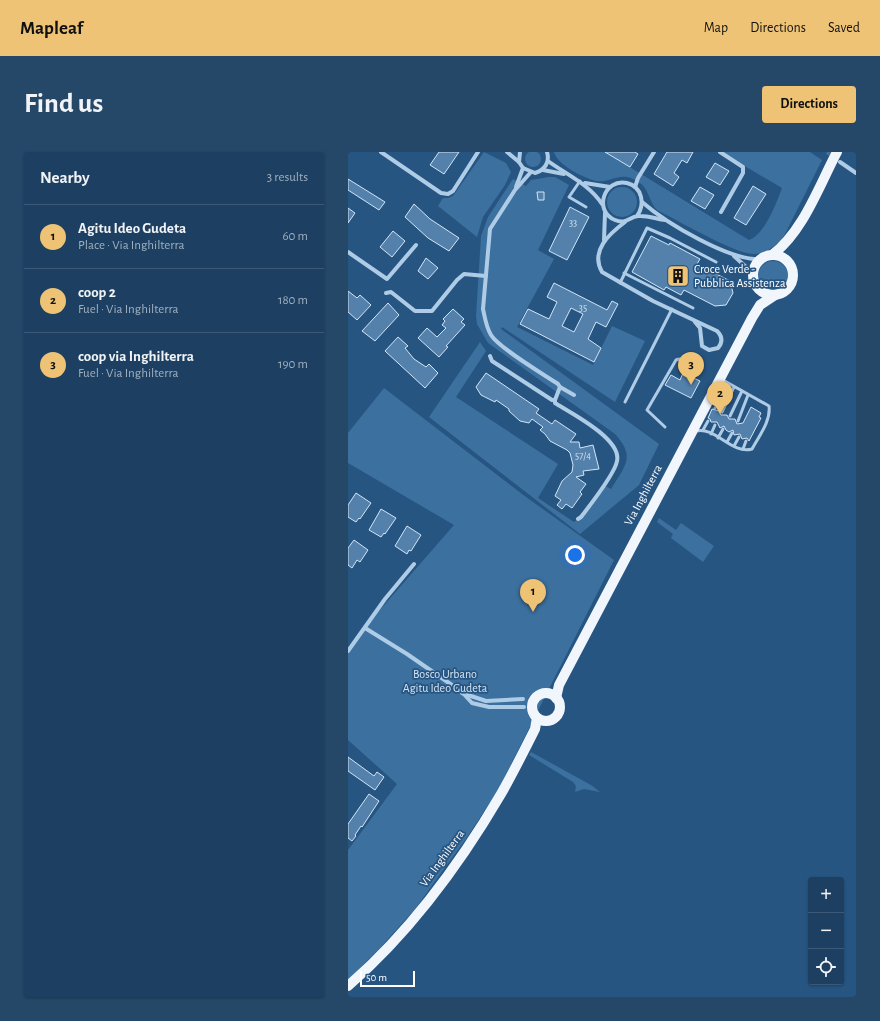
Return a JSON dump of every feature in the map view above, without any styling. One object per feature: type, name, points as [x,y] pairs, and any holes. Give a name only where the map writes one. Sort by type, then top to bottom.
[{"type":"main road","name":"Via Inghilterra","points":[[752,318],[755,302],[755,268],[762,258],[772,255],[786,245],[797,228],[837,152]]},
{"type":"main road","name":"Via Inghilterra","points":[[348,986],[384,951],[448,876],[501,794],[535,729],[532,702],[539,695],[552,696],[559,685],[690,432],[760,305],[774,295],[785,292],[792,284],[793,273],[789,263],[791,248],[797,228]]},
{"type":"main road","points":[[772,255],[785,259],[789,263]]},
{"type":"main road","points":[[755,282],[763,292],[774,295]]},
{"type":"main road","points":[[532,711],[550,720],[557,716],[560,707],[552,696]]},
{"type":"street","points":[[381,152],[441,193],[448,194],[452,191],[478,152]]},
{"type":"street","points":[[507,152],[519,162],[523,168],[531,172],[543,170],[567,174]]},
{"type":"street","points":[[519,162],[520,152]]},
{"type":"street","points":[[543,170],[548,161],[547,152]]},
{"type":"street","points":[[635,187],[638,178],[654,152]]},
{"type":"street","points":[[720,152],[743,167],[743,173],[721,212]]},
{"type":"street","points":[[548,161],[581,182],[595,194],[603,205],[605,212],[604,240],[598,254],[600,267],[608,276],[695,322],[720,333],[722,342],[718,348],[709,350],[702,346],[700,328],[695,322]]},
{"type":"street","points":[[840,162],[856,173]]},
{"type":"street","points":[[515,190],[523,168]]},
{"type":"street","points":[[531,172],[515,190],[490,229],[483,309],[486,327],[496,341],[558,384],[560,387],[574,395]]},
{"type":"street","points":[[581,182],[610,187],[621,183],[628,183],[638,178]]},
{"type":"street","points":[[628,183],[635,187],[639,192],[642,202],[665,220],[732,255],[745,266],[755,282]]},
{"type":"street","points":[[603,205],[604,195],[610,187]]},
{"type":"street","points":[[637,216],[642,202]]},
{"type":"street","points":[[605,212],[614,220],[625,222]]},
{"type":"street","points":[[604,240],[625,222],[637,216],[665,220]]},
{"type":"street","points":[[348,252],[387,279],[416,245]]},
{"type":"street","points":[[732,255],[750,259],[762,258]]},
{"type":"street","points":[[386,292],[391,292],[415,311],[432,312],[457,280],[464,274],[486,276]]},
{"type":"street","points":[[490,356],[492,361],[549,399],[555,400]]},
{"type":"street","points":[[560,387],[555,403],[599,432],[612,443],[617,452],[618,461],[612,472],[581,517],[578,519]]},
{"type":"street","points":[[348,651],[385,599],[414,564]]},
{"type":"street","points":[[365,628],[407,654],[462,692],[472,703],[480,706],[532,711]]},
{"type":"street","points":[[462,692],[486,701],[532,711]]},
{"type":"lane","points":[[581,182],[569,197],[586,207]]},
{"type":"lane","points":[[620,283],[647,228],[716,262]]},
{"type":"lane","points":[[624,273],[693,308]]},
{"type":"lane","points":[[625,402],[672,309]]},
{"type":"lane","points":[[665,427],[648,410],[676,360],[679,359],[697,366]]},
{"type":"lane","points":[[690,432],[703,430],[734,446],[743,449],[752,449],[770,413],[769,406],[719,378]]},
{"type":"lane","points":[[715,408],[720,402],[729,384]]},
{"type":"lane","points":[[722,412],[734,387]]},
{"type":"lane","points":[[730,416],[742,391]]},
{"type":"lane","points":[[738,421],[748,395]]},
{"type":"lane","points":[[742,413],[747,416]]},
{"type":"lane","points":[[703,430],[708,421]]},
{"type":"lane","points":[[711,434],[715,425]]},
{"type":"lane","points":[[718,438],[723,429]]},
{"type":"lane","points":[[727,442],[732,433]]},
{"type":"lane","points":[[734,446],[739,437]]},
{"type":"lane","points":[[743,449],[746,441]]},
{"type":"green space","points":[[533,151],[539,153],[541,159],[539,165],[533,167],[527,165],[525,159],[527,153]]},
{"type":"green space","points":[[484,152],[506,163],[511,172],[505,185],[483,217],[477,237],[438,206],[443,198],[453,196]]},
{"type":"green space","points":[[554,152],[605,152],[749,240],[755,237],[765,225],[782,188],[721,152],[810,152],[822,160],[784,236],[771,248],[758,254],[754,254],[734,249],[657,210],[644,187],[632,179],[623,177],[596,181],[578,174],[565,166],[556,157]]},
{"type":"green space","points":[[555,177],[569,185],[538,250],[554,259],[517,327],[593,365],[612,326],[645,341],[615,402],[502,327],[501,329],[659,444],[639,485],[580,534],[429,417],[480,342],[486,351],[456,397],[558,464],[538,498],[574,522],[581,517],[603,485],[611,489],[624,468],[627,455],[621,442],[615,434],[488,343],[477,324],[476,316],[481,236],[488,217],[513,179],[526,186],[531,180]]},
{"type":"green space","points":[[622,187],[633,191],[637,202],[633,213],[622,217],[611,213],[607,202],[611,191]]},
{"type":"green space","points":[[773,261],[784,265],[788,276],[784,287],[773,291],[762,287],[758,276],[762,265]]},
{"type":"green space","name":"Bosco Urbano Agitu Ideo Gudeta","points":[[384,388],[526,497],[614,560],[498,790],[468,836],[415,909],[380,948],[348,980],[348,850],[397,784],[348,740],[348,652],[359,634],[454,525],[348,463],[348,433]]},
{"type":"green space","points":[[659,518],[676,530],[681,523],[714,546],[703,562],[671,538],[673,534],[657,522]]},
{"type":"green space","points":[[531,752],[591,785],[600,792],[584,789],[575,792],[576,786],[573,782],[529,755]]},
{"type":"building","points":[[439,152],[459,152],[444,174],[430,165]]},
{"type":"building","points":[[605,152],[635,152],[638,154],[630,167]]},
{"type":"building","points":[[667,152],[693,152],[687,163],[682,160],[674,173],[679,177],[673,186],[654,174]]},
{"type":"building","points":[[715,163],[729,171],[720,185],[706,177]]},
{"type":"building","points":[[348,179],[385,202],[379,210],[348,190]]},
{"type":"building","points":[[753,186],[766,194],[746,225],[734,218]]},
{"type":"building","points":[[700,187],[714,195],[705,209],[691,201]]},
{"type":"building","points":[[537,192],[544,192],[544,200],[538,200]]},
{"type":"building","points":[[414,204],[430,219],[459,238],[449,251],[428,238],[405,217]]},
{"type":"building","points":[[570,207],[589,217],[567,260],[549,251]]},
{"type":"building","points":[[348,208],[355,213],[348,223]]},
{"type":"building","points":[[393,231],[405,241],[392,257],[380,247]]},
{"type":"building","points":[[651,236],[669,245],[670,243],[700,259],[697,264],[730,281],[733,293],[726,305],[715,306],[684,290],[681,295],[666,287],[664,290],[632,272]]},
{"type":"building","points":[[426,258],[438,268],[428,279],[418,271]]},
{"type":"building","points":[[554,283],[607,310],[612,301],[618,304],[606,327],[596,322],[588,339],[601,348],[594,362],[520,324],[528,309],[549,319],[557,302],[547,297]],"holes":[[[571,308],[583,314],[574,332],[562,326]]]},
{"type":"building","points":[[348,291],[357,298],[360,295],[371,305],[357,320],[348,312]]},
{"type":"building","points":[[388,303],[399,315],[375,341],[362,331]]},
{"type":"building","points":[[453,309],[464,319],[461,322],[465,325],[446,346],[448,347],[439,357],[418,338],[427,328],[437,337],[446,328],[442,325],[445,321],[443,319]]},
{"type":"building","points":[[398,337],[408,346],[405,348],[414,359],[426,367],[429,364],[438,373],[425,388],[385,351]]},
{"type":"building","points":[[486,373],[539,409],[536,413],[552,424],[555,420],[576,434],[570,442],[579,442],[580,448],[593,445],[599,469],[583,471],[584,475],[576,477],[586,484],[580,492],[582,494],[572,508],[566,504],[562,509],[557,505],[561,500],[555,496],[562,481],[572,472],[573,465],[570,453],[550,441],[540,430],[543,427],[532,419],[529,423],[520,421],[509,411],[509,409],[496,400],[495,402],[481,395],[476,387]]},
{"type":"building","points":[[683,373],[700,381],[691,398],[665,385],[671,375],[680,380]]},
{"type":"building","points":[[751,407],[761,413],[759,417],[761,418],[749,441],[747,438],[742,439],[740,434],[734,435],[733,430],[729,432],[724,426],[720,428],[717,422],[711,422],[708,418],[712,409],[719,411],[721,415],[727,415],[729,419],[735,419],[737,424],[743,423]]},
{"type":"building","points":[[356,493],[371,503],[360,519],[359,518],[356,522],[348,517],[348,505]]},
{"type":"building","points":[[381,509],[396,518],[385,534],[384,533],[381,537],[369,530]]},
{"type":"building","points":[[407,526],[421,535],[411,551],[409,550],[407,554],[395,546]]},
{"type":"building","points":[[354,540],[368,550],[360,562],[357,560],[352,568],[348,565],[348,548]]},
{"type":"building","points":[[348,757],[374,776],[377,772],[384,777],[375,790],[348,771]]},
{"type":"building","points":[[369,794],[379,801],[352,841],[348,838],[348,824]]},
{"type":"tunnel","points":[[827,152],[833,157]]},
{"type":"place","name":"Croce Verde - Pubblica Assistenza","points":[[678,276]]},
{"type":"place","name":"coop via Inghilterra","points":[[691,385]]},
{"type":"place","name":"coop 2","points":[[720,414]]},
{"type":"place","name":"Agitu Ideo Gudeta","points":[[533,612]]}]
